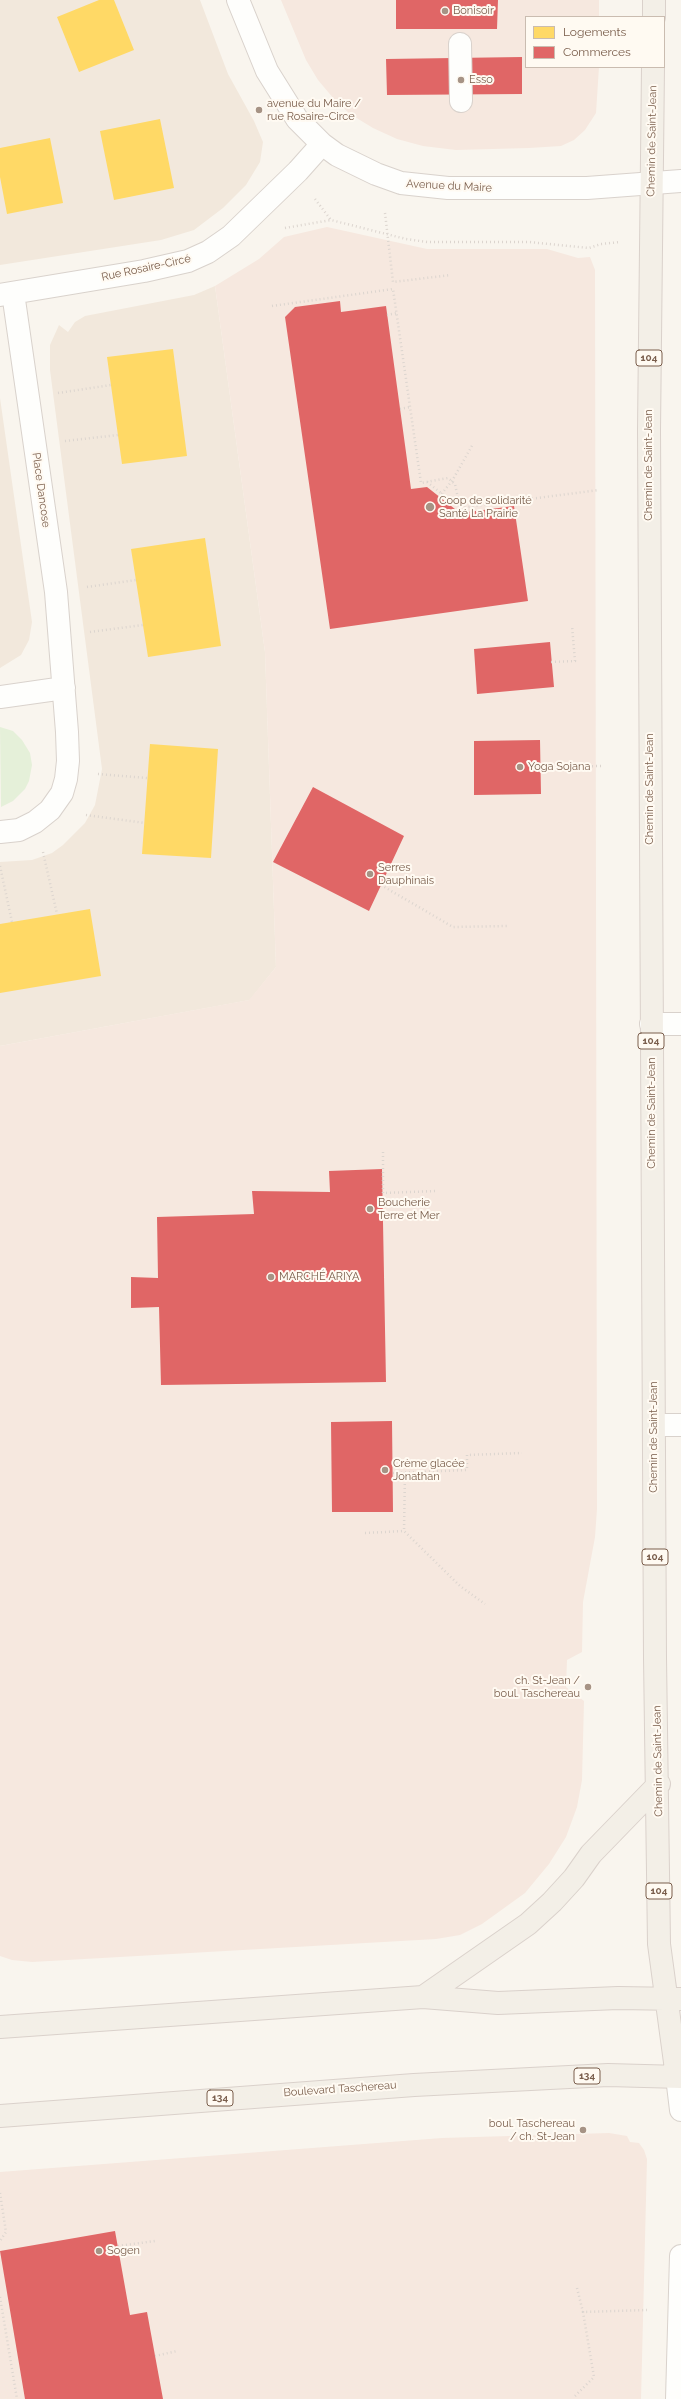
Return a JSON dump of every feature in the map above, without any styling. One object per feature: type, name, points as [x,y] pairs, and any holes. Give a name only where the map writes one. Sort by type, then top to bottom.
[{"type":"main road","points":[[654,0],[654,16]]},
{"type":"main road","name":"Chemin de Saint-Jean","points":[[653,68],[649,422],[651,1024],[654,1425],[659,1784],[659,1944],[673,1999],[679,2077]]},
{"type":"main road","points":[[423,1997],[528,1924],[552,1902],[574,1878],[591,1854],[659,1784]]},
{"type":"main road","points":[[0,2027],[423,1997],[498,2003],[673,1999]]},
{"type":"main road","name":"Boulevard Taschereau","points":[[0,2116],[414,2085],[608,2075],[679,2077]]},
{"type":"street","name":"Avenue du Maire","points":[[238,0],[268,71],[280,94],[297,119],[322,144],[337,155],[376,174],[401,184],[417,186],[587,188],[681,181]]},
{"type":"street","points":[[460,44],[461,101]]},
{"type":"street","name":"Rue Rosaire-Circé","points":[[6,294],[144,271],[188,261],[208,252],[230,236],[298,170],[322,144]]},
{"type":"street","name":"Place Dancose","points":[[6,294],[28,397],[56,592],[64,688],[67,732],[67,771],[62,793],[43,816]]},
{"type":"street","points":[[0,697],[64,688]]},
{"type":"street","points":[[0,832],[19,830],[43,816]]},
{"type":"street","points":[[651,1024],[681,1024]]},
{"type":"street","points":[[654,1425],[681,1425]]},
{"type":"street","name":"Chemin de Saint-Jean","points":[[679,2077],[681,2110]]},
{"type":"street","points":[[677,2399],[681,2256]]},
{"type":"path","points":[[315,197],[332,220]]},
{"type":"path","points":[[385,213],[396,313],[421,483],[448,478],[455,484],[460,508]]},
{"type":"path","points":[[287,229],[332,220],[388,235],[427,242],[530,242],[589,248]]},
{"type":"path","points":[[393,282],[451,275]]},
{"type":"path","points":[[272,306],[393,289]]},
{"type":"path","points":[[387,315],[396,313]]},
{"type":"path","points":[[28,397],[111,385]]},
{"type":"path","points":[[400,408],[410,407]]},
{"type":"path","points":[[34,444],[118,435]]},
{"type":"path","points":[[439,497],[452,482],[473,444]]},
{"type":"path","points":[[426,482],[460,508],[599,490]]},
{"type":"path","points":[[56,592],[136,580]]},
{"type":"path","points":[[60,636],[143,625]]},
{"type":"path","points":[[551,662],[575,661],[572,626]]},
{"type":"path","points":[[540,767],[601,766]]},
{"type":"path","points":[[67,771],[147,778]]},
{"type":"path","points":[[57,914],[43,816],[145,823]]},
{"type":"path","points":[[0,866],[12,922]]},
{"type":"path","points":[[381,886],[454,927],[507,926]]},
{"type":"path","points":[[383,1152],[383,1193],[437,1191]]},
{"type":"path","points":[[393,1473],[467,1470],[467,1455],[522,1453]]},
{"type":"path","points":[[405,1472],[404,1531],[460,1586],[485,1604]]},
{"type":"path","points":[[365,1533],[404,1531]]},
{"type":"path","points":[[0,2193],[6,2232],[0,2241]]},
{"type":"path","points":[[118,2246],[155,2241]]},
{"type":"path","points":[[575,2396],[594,2377],[583,2312],[577,2288]]},
{"type":"path","points":[[0,2297],[17,2399]]},
{"type":"path","points":[[583,2312],[647,2310]]},
{"type":"path","points":[[155,2356],[177,2351]]},
{"type":"shaded area","points":[[0,0],[200,0],[228,74],[254,121],[263,142],[260,162],[246,185],[223,208],[194,230],[161,240],[0,265]]},
{"type":"shaded area","points":[[281,0],[599,0],[599,16],[525,16],[525,68],[599,68],[596,113],[585,130],[574,140],[561,146],[456,150],[423,146],[397,139],[373,128],[350,114],[334,99],[318,80],[306,60]]},
{"type":"shaded area","points":[[327,227],[427,249],[547,249],[578,258],[590,257],[595,270],[597,1509],[595,1537],[583,1602],[582,1652],[567,1660],[566,1687],[584,1701],[582,1780],[577,1807],[566,1837],[549,1864],[525,1893],[482,1924],[460,1935],[436,1939],[32,1962],[12,1960],[0,1956],[0,1046],[249,1000],[276,967],[265,652],[215,286],[259,259],[284,237]]},
{"type":"shaded area","points":[[215,286],[265,652],[276,967],[250,1000],[0,1046],[0,862],[32,860],[52,853],[63,845],[85,823],[95,805],[102,769],[50,370],[50,345],[59,325],[68,332],[75,322],[85,316],[194,295]]},
{"type":"shaded area","points":[[0,398],[32,622],[29,640],[21,655],[0,668]]},
{"type":"shaded area","points":[[609,2133],[627,2136],[630,2142],[639,2143],[644,2150],[647,2159],[641,2399],[0,2399],[0,2172],[442,2138]]},
{"type":"green space","points":[[0,727],[13,731],[22,740],[30,753],[32,765],[29,781],[25,789],[13,801],[1,807]]},
{"type":"building: Logements","points":[[99,0],[114,0],[134,50],[79,72],[57,17]]},
{"type":"building: Logements","points":[[160,119],[174,188],[114,200],[100,131]]},
{"type":"building: Logements","points":[[50,138],[63,203],[7,214],[0,177],[0,148]]},
{"type":"building: Logements","points":[[173,349],[187,456],[122,464],[107,357]]},
{"type":"building: Logements","points":[[205,538],[221,646],[148,657],[131,549]]},
{"type":"building: Logements","points":[[150,744],[218,749],[211,858],[142,854]]},
{"type":"building: Logements","points":[[90,909],[101,976],[0,993],[0,924]]},
{"type":"building: Commerces","points":[[396,0],[498,0],[497,29],[396,29]]},
{"type":"building: Commerces","points":[[522,57],[522,94],[387,95],[386,59]]},
{"type":"building: Commerces","points":[[340,301],[341,312],[386,306],[411,489],[427,487],[460,513],[514,506],[528,601],[330,629],[285,317],[295,307]]},
{"type":"building: Commerces","points":[[550,642],[554,687],[477,694],[474,649]]},
{"type":"building: Commerces","points":[[540,740],[541,794],[474,795],[474,741]]},
{"type":"building: Commerces","points":[[313,787],[404,836],[369,911],[273,862]]},
{"type":"building: Commerces","name":"MARCHÉ ARIYA","points":[[382,1169],[386,1382],[161,1385],[159,1307],[131,1308],[131,1277],[158,1278],[157,1217],[254,1214],[252,1191],[330,1192],[329,1171]]},
{"type":"building: Commerces","points":[[392,1421],[393,1512],[332,1512],[331,1422]]},
{"type":"building: Commerces","points":[[115,2231],[130,2315],[147,2312],[163,2399],[25,2399],[0,2251]]},
{"type":"place","name":"Bonisoir","points":[[445,11]]},
{"type":"place","name":"Esso","points":[[461,80]]},
{"type":"place","name":"avenue du Maire / rue Rosaire-Circe","points":[[259,110]]},
{"type":"place","name":"Coop de solidarité Santé La Prairie","points":[[430,507]]},
{"type":"place","name":"Yoga Sojana","points":[[520,767]]},
{"type":"place","name":"Serres Dauphinais","points":[[370,874]]},
{"type":"place","name":"Boucherie Terre et Mer","points":[[370,1209]]},
{"type":"place","name":"MARCHÉ ARIYA","points":[[271,1277]]},
{"type":"place","name":"Crème glacée Jonathan","points":[[385,1470]]},
{"type":"place","name":"ch. St-Jean / boul. Taschereau","points":[[588,1687]]},
{"type":"place","name":"boul. Taschereau / ch. St-Jean","points":[[583,2130]]},
{"type":"place","name":"Sogen","points":[[99,2251]]}]
